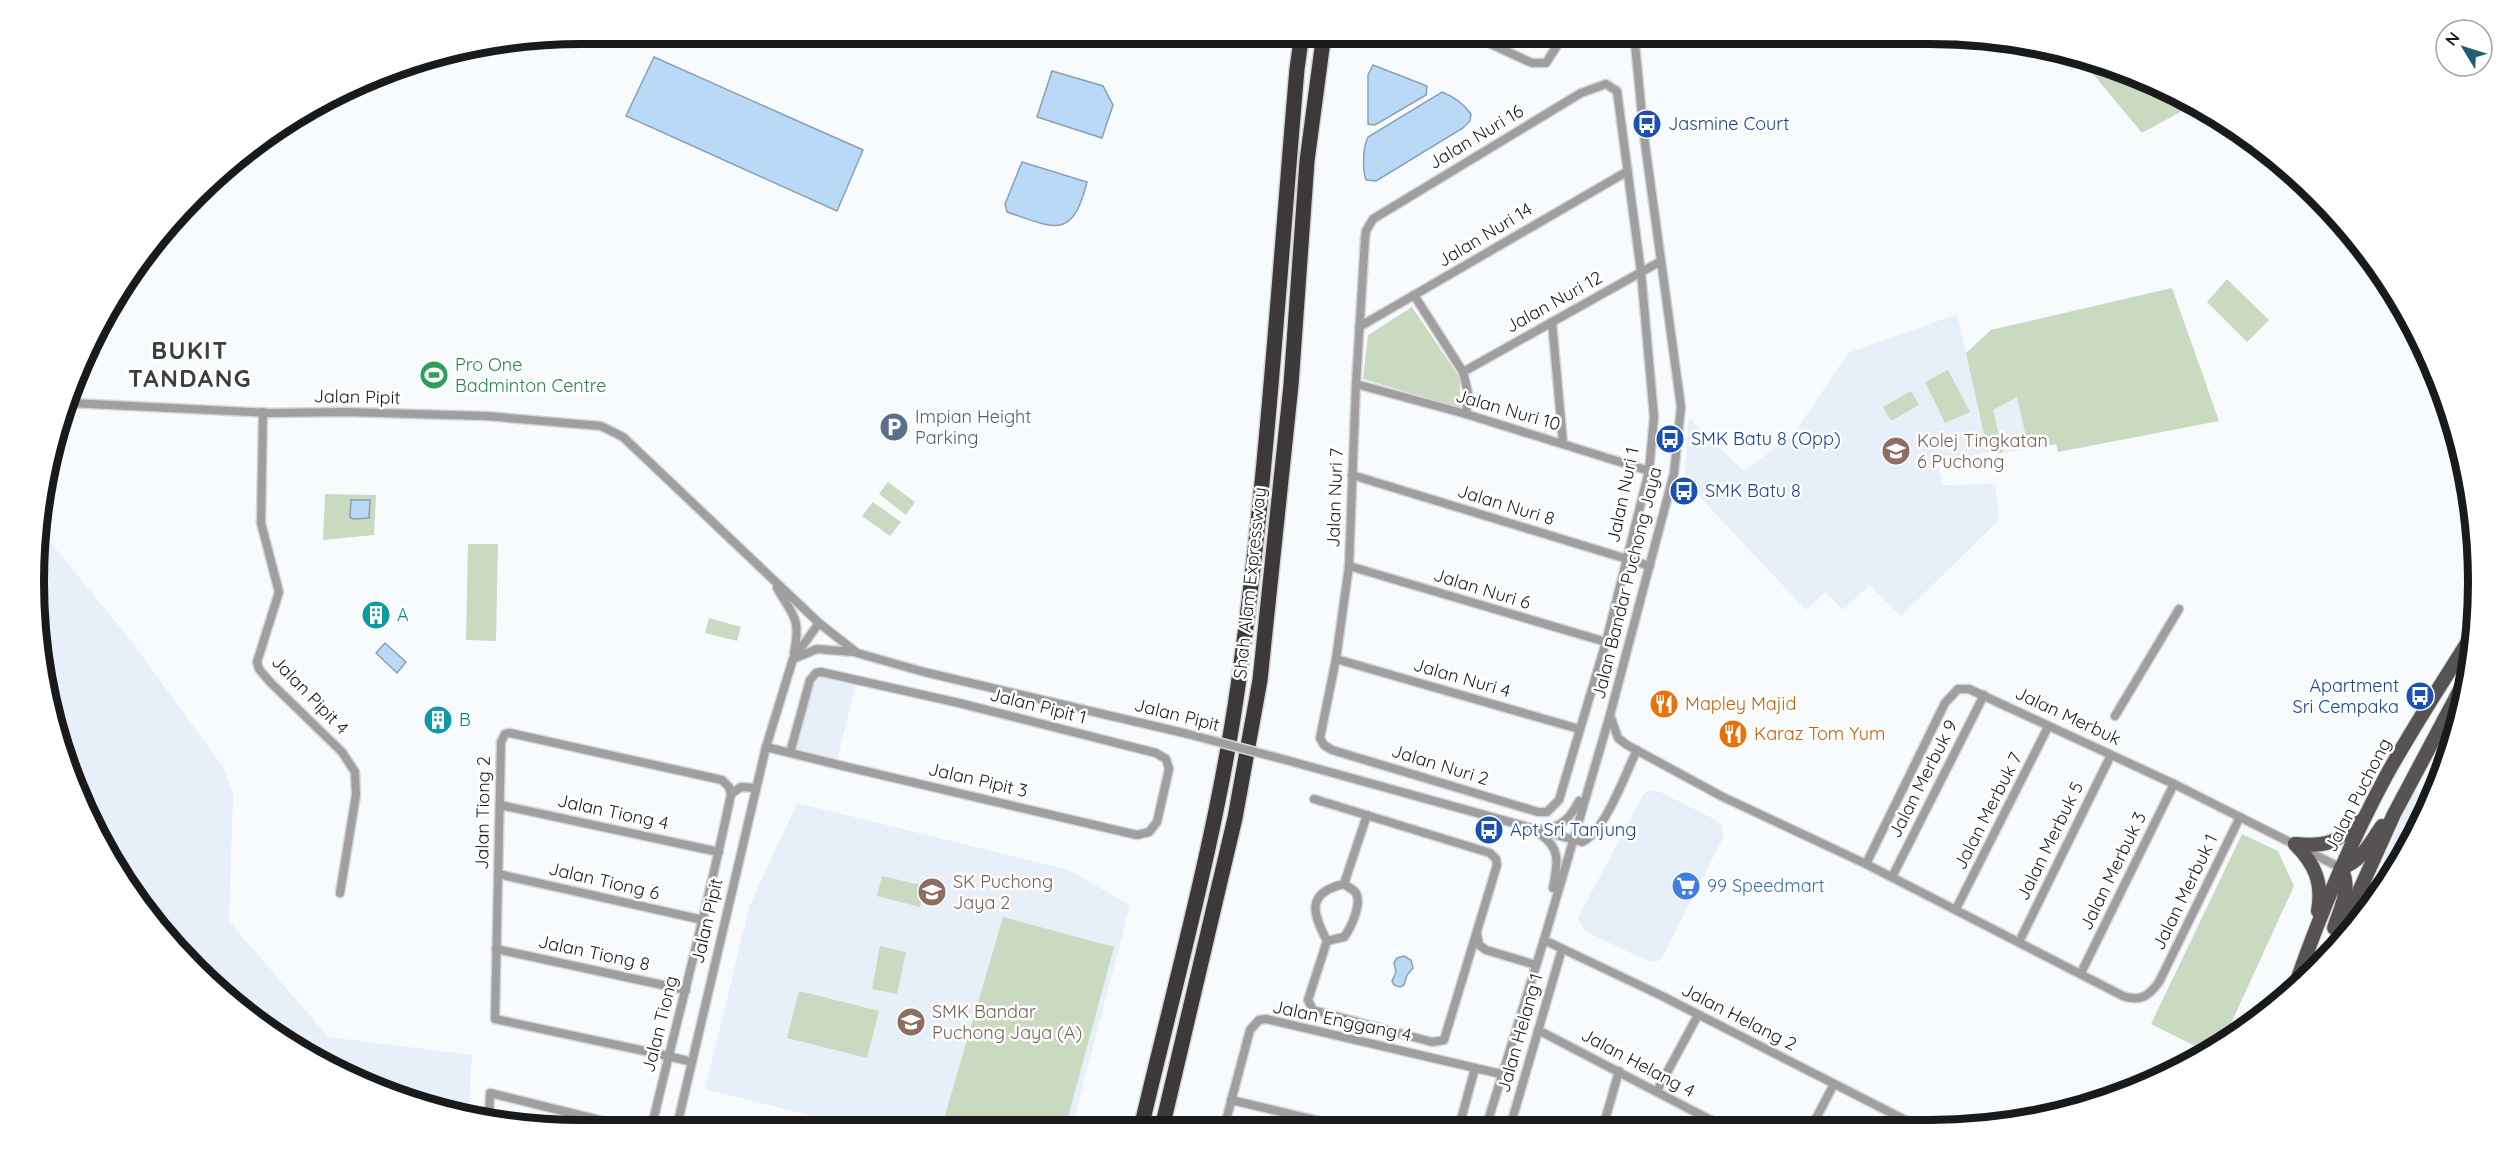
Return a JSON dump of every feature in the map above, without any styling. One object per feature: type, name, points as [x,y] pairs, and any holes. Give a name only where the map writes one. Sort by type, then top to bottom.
[{"type":"highway","name":"Shah Alam Expressway","points":[[1143,1120],[1213,822],[1238,688],[1255,546],[1300,44]]},
{"type":"highway","name":"Shah Alam Expressway","points":[[1164,1120],[1235,818],[1260,680],[1291,385],[1307,161],[1323,44]]},
{"type":"main road","name":"Jalan Puchong","points":[[2300,972],[2341,868],[2367,813],[2411,732],[2464,647]]},
{"type":"main road","points":[[2343,926],[2394,814],[2455,699]]},
{"type":"main road","points":[[2295,844],[2312,846],[2331,843],[2351,829],[2367,813]]},
{"type":"main road","points":[[2333,938],[2333,931],[2347,888],[2347,878],[2341,868],[2352,864],[2361,856],[2384,822],[2394,814]]},
{"type":"main road","points":[[2295,844],[2315,868],[2319,882],[2319,908],[2310,945]]},
{"type":"street","points":[[1492,44],[1532,63],[1546,63],[1559,44]]},
{"type":"street","name":"Jalan Bandar Puchong Jaya","points":[[1488,1120],[1610,715],[1674,473],[1681,407],[1644,136],[1635,44]]},
{"type":"street","name":"Jalan Nuri 16","points":[[1365,239],[1369,224],[1373,219],[1576,96],[1606,84],[1617,91]]},
{"type":"street","name":"Jalan Nuri 1","points":[[1538,812],[1547,812],[1559,801],[1606,642],[1649,471],[1654,417],[1641,272],[1617,91]]},
{"type":"street","name":"Jalan Nuri 14","points":[[1359,327],[1628,171]]},
{"type":"street","name":"Jalan Nuri 7","points":[[1332,750],[1324,745],[1320,738],[1349,566],[1356,384],[1365,239]]},
{"type":"street","name":"Jalan Nuri 12","points":[[1463,372],[1661,261]]},
{"type":"street","points":[[1414,295],[1463,372],[1468,393],[1466,414]]},
{"type":"street","points":[[1552,322],[1563,443]]},
{"type":"street","name":"Jalan Nuri 10","points":[[1356,384],[1466,414],[1649,471]]},
{"type":"street","name":"Jalan Pipit","points":[[74,403],[263,412],[486,416],[601,426],[623,437],[819,623],[856,653],[924,672],[1188,734],[1571,841]]},
{"type":"street","name":"Jalan Pipit 4","points":[[263,412],[261,523],[279,592],[257,662],[259,669],[270,682],[342,752],[355,772],[356,795],[340,893]]},
{"type":"street","name":"Jalan Nuri 8","points":[[1352,476],[1650,566]]},
{"type":"street","name":"Jalan Nuri 6","points":[[1349,566],[1606,642]]},
{"type":"street","points":[[772,579],[798,627],[793,659]]},
{"type":"street","points":[[2115,716],[2180,609]]},
{"type":"street","name":"Jalan Pipit","points":[[678,1120],[766,747],[793,659],[819,623]]},
{"type":"street","points":[[793,659],[817,649],[856,653]]},
{"type":"street","name":"Jalan Nuri 4","points":[[1335,659],[1579,729]]},
{"type":"street","name":"Jalan Pipit 1","points":[[790,753],[812,676],[821,672],[1156,753],[1166,759],[1169,769],[1162,801]]},
{"type":"street","name":"Jalan Merbuk","points":[[1866,864],[1949,696],[1958,689],[1964,688],[1984,695],[2048,727],[2174,784],[2341,868]]},
{"type":"street","name":"Jalan Merbuk 9","points":[[1892,877],[1984,695]]},
{"type":"street","points":[[1610,715],[1618,738],[1637,750],[1724,796],[1866,864],[2081,973]]},
{"type":"street","name":"Jalan Merbuk 7","points":[[1956,909],[2048,727]]},
{"type":"street","name":"Jalan Tiong 2","points":[[668,1056],[495,1019],[501,742],[505,734],[510,733],[722,780],[730,790]]},
{"type":"street","name":"Jalan Pipit 3","points":[[766,747],[1137,835],[1149,832],[1157,822],[1162,801]]},
{"type":"street","name":"Jalan Nuri 2","points":[[1332,750],[1538,812]]},
{"type":"street","points":[[1571,841],[1582,842],[1596,833],[1637,750]]},
{"type":"street","name":"Jalan Merbuk 5","points":[[2019,942],[2111,755]]},
{"type":"street","name":"Jalan Merbuk 3","points":[[2081,973],[2174,784]]},
{"type":"street","points":[[1533,830],[1553,829],[1561,825],[1573,812],[1588,785]]},
{"type":"street","points":[[730,790],[741,787],[756,788]]},
{"type":"street","name":"Jalan Tiong","points":[[653,1120],[719,852],[730,790]]},
{"type":"street","points":[[1314,799],[1490,853],[1496,859],[1497,865],[1444,1040],[1432,1042],[1313,1010],[1308,1000],[1326,941],[1314,917],[1316,902],[1330,887],[1344,884],[1355,892],[1358,899],[1353,922],[1344,937],[1326,941]]},
{"type":"street","name":"Jalan Tiong 4","points":[[500,805],[719,852]]},
{"type":"street","points":[[1344,884],[1367,815]]},
{"type":"street","name":"Jalan Merbuk 1","points":[[2081,973],[2123,996],[2136,999],[2146,996],[2159,982],[2240,817]]},
{"type":"street","name":"Jalan Pipit","points":[[1533,830],[1548,840],[1556,850],[1558,859],[1547,927]]},
{"type":"street","name":"Jalan Tiong 6","points":[[498,874],[703,920]]},
{"type":"street","points":[[1476,934],[1479,945],[1486,950],[1536,965]]},
{"type":"street","name":"Jalan Helang 2","points":[[1544,940],[1905,1120]]},
{"type":"street","name":"Jalan Tiong 8","points":[[496,949],[686,990]]},
{"type":"street","name":"Jalan Helang 1","points":[[1512,1120],[1562,949]]},
{"type":"street","points":[[1469,961],[1476,954],[1486,950]]},
{"type":"street","points":[[1657,1091],[1698,1015]]},
{"type":"street","name":"Jalan Enggang 4","points":[[1226,1120],[1250,1030],[1254,1024],[1266,1019],[1501,1074]]},
{"type":"street","name":"Jalan Helang 4","points":[[1538,1030],[1710,1120]]},
{"type":"street","points":[[668,1056],[692,1062]]},
{"type":"street","points":[[1461,1120],[1475,1068]]},
{"type":"street","points":[[1605,1120],[1619,1071]]},
{"type":"street","points":[[1815,1120],[1834,1084]]},
{"type":"street","points":[[489,1111],[490,1093],[599,1120]]},
{"type":"street","points":[[1231,1100],[1315,1120]]},
{"type":"street","points":[[1698,1120],[1699,1114]]},
{"type":"shaded area","name":"Kolej Tingkatan 6 Puchong","points":[[2172,288],[2219,421],[2058,452],[2056,444],[2003,453],[1988,452],[1937,463],[1943,485],[1995,484],[1999,520],[1901,616],[1869,585],[1843,610],[1825,592],[1806,610],[1684,480],[1689,418],[1744,471],[1793,435],[1848,353],[1957,314],[1966,353],[1991,330]]},
{"type":"shaded area","points":[[46,537],[132,642],[223,767],[233,794],[229,921],[328,1037],[472,1055],[469,1107],[409,1091],[376,1079],[312,1047],[283,1029],[227,986],[177,936],[134,880],[116,850],[84,787],[72,754],[62,721],[48,652],[44,582]]},
{"type":"shaded area","points":[[816,677],[856,683],[837,761],[795,750],[814,681]]},
{"type":"shaded area","points":[[2414,789],[2424,795],[2396,850],[2373,887]]},
{"type":"shaded area","points":[[1648,791],[1658,791],[1716,820],[1722,826],[1723,838],[1662,958],[1656,962],[1645,960],[1585,931],[1578,918],[1643,795]]},
{"type":"shaded area","name":"SMK Bandar Puchong Jaya (A)","points":[[797,803],[1069,870],[1130,905],[1074,1120],[828,1120],[705,1089],[750,905]]},
{"type":"green space","points":[[2087,67],[2136,84],[2186,109],[2142,133]]},
{"type":"green space","points":[[2227,279],[2269,320],[2247,342],[2207,302]]},
{"type":"green space","points":[[2172,288],[2219,421],[2058,452],[2056,444],[2029,450],[2017,397],[1993,410],[2003,453],[1988,452],[1966,353],[1991,330]]},
{"type":"green space","points":[[1412,307],[1460,378],[1460,408],[1363,379],[1368,335]]},
{"type":"green space","points":[[1948,370],[1970,412],[1945,423],[1925,382]]},
{"type":"green space","points":[[1911,391],[1919,405],[1891,421],[1883,407]]},
{"type":"green space","points":[[888,482],[915,502],[906,515],[879,494]]},
{"type":"green space","points":[[325,494],[376,495],[374,535],[323,540]]},
{"type":"green space","points":[[873,502],[901,522],[890,536],[862,516]]},
{"type":"green space","points":[[468,544],[498,544],[496,641],[466,640]]},
{"type":"green space","points":[[709,618],[741,627],[737,641],[705,633]]},
{"type":"green space","points":[[2242,834],[2278,851],[2294,886],[2228,1029],[2199,1048],[2151,1024]]},
{"type":"green space","points":[[882,876],[925,886],[920,907],[877,896]]},
{"type":"green space","points":[[1003,917],[1114,947],[1067,1120],[944,1120]]},
{"type":"green space","points":[[880,946],[906,952],[897,994],[872,989]]},
{"type":"green space","points":[[799,991],[879,1011],[867,1058],[787,1038]]},
{"type":"water","points":[[654,57],[863,150],[837,211],[626,116]]},
{"type":"water","points":[[1373,65],[1427,86],[1426,95],[1375,125],[1368,124],[1368,75]]},
{"type":"water","points":[[1052,71],[1103,86],[1113,105],[1102,138],[1037,117]]},
{"type":"water","points":[[1442,92],[1455,98],[1465,107],[1471,114],[1470,121],[1463,128],[1376,181],[1366,180],[1364,158],[1368,137]]},
{"type":"water","points":[[1022,162],[1087,182],[1075,214],[1068,222],[1049,225],[1007,212],[1005,204]]},
{"type":"water","points":[[351,500],[370,500],[369,518],[353,519],[350,517]]},
{"type":"water","points":[[385,643],[406,662],[397,673],[376,653]]},
{"type":"water","points":[[1404,956],[1411,960],[1413,968],[1407,975],[1404,985],[1400,987],[1394,985],[1392,981],[1396,972],[1394,963],[1397,958]]},
{"type":"place","name":"Jasmine Court","points":[[1647,124]]},
{"type":"place","name":"Pro One Badminton Centre","points":[[434,375]]},
{"type":"place","name":"Impian Height Parking","points":[[894,427]]},
{"type":"place","name":"SMK Batu 8 (Opp)","points":[[1670,439]]},
{"type":"place","name":"Kolej Tingkatan 6 Puchong","points":[[1896,451]]},
{"type":"place","name":"SMK Batu 8","points":[[1684,491]]},
{"type":"place","name":"A","points":[[376,615]]},
{"type":"place","name":"Apartment Sri Cempaka","points":[[2420,696]]},
{"type":"place","name":"Mapley Majid","points":[[1664,704]]},
{"type":"place","name":"B","points":[[438,720]]},
{"type":"place","name":"Karaz Tom Yum","points":[[1733,734]]},
{"type":"place","name":"Apt Sri Tanjung","points":[[1489,830]]},
{"type":"place","name":"99 Speedmart","points":[[1686,886]]},
{"type":"place","name":"SK Puchong Jaya 2","points":[[932,892]]},
{"type":"place","name":"SMK Bandar Puchong Jaya (A)","points":[[911,1022]]},
{"type":"district","name":"BUKIT TANDANG","points":[[190,365]]}]
